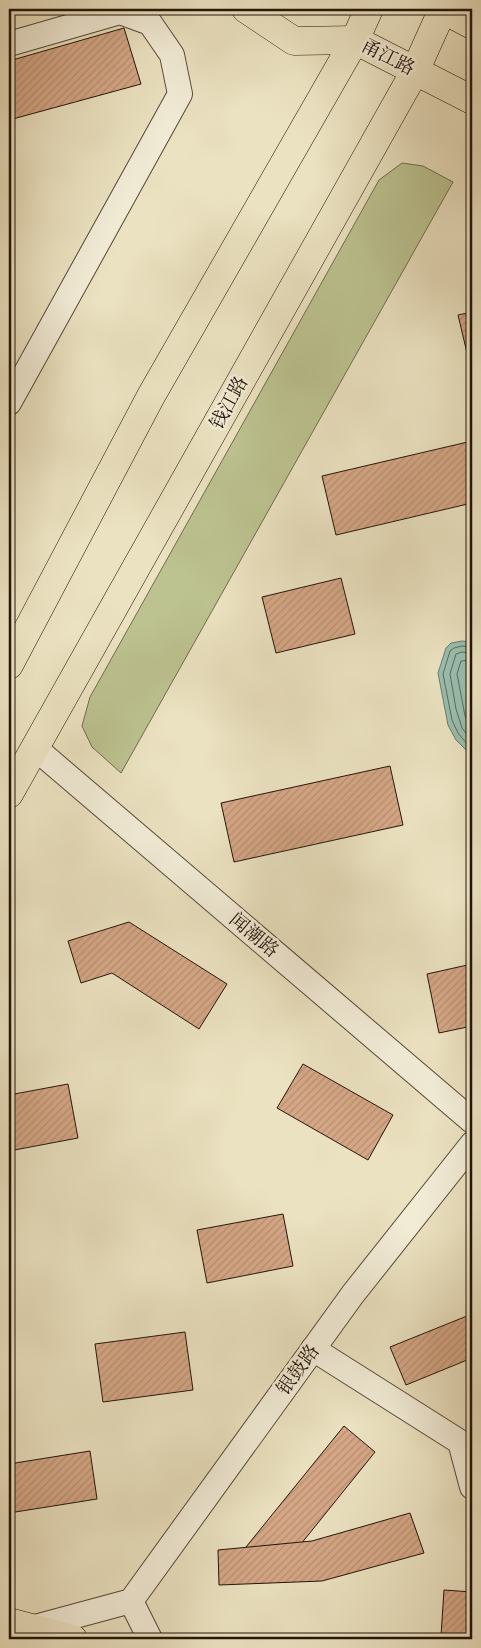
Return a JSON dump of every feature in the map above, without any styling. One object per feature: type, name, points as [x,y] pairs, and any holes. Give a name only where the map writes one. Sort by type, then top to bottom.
[{"type":"main road","name":"甬江路","points":[[246,9],[294,41],[355,40],[472,100]]},
{"type":"main road","points":[[9,665],[151,396],[355,40],[369,9]]},
{"type":"main road","points":[[443,9],[472,24]]},
{"type":"main road","name":"钱江路","points":[[9,794],[415,71],[443,9]]},
{"type":"main road","points":[[20,1625],[73,1639]]},
{"type":"street","points":[[9,44],[120,12],[150,23],[172,55],[180,94],[9,403]]},
{"type":"street","name":"闻潮路","points":[[35,748],[472,1121]]},
{"type":"street","name":"银鼓路","points":[[131,1601],[352,1294],[472,1144]]},
{"type":"street","points":[[313,1349],[466,1436],[472,1487]]},
{"type":"street","points":[[20,1625],[131,1601],[150,1639]]},
{"type":"green space","points":[[402,163],[423,166],[453,182],[121,773],[92,747],[82,726],[90,697],[379,180]]},
{"type":"water","points":[[472,642],[472,756],[456,740],[448,725],[438,673],[446,648],[451,643]]},
{"type":"building","points":[[124,28],[141,84],[9,120],[9,61]]},
{"type":"building","points":[[472,312],[472,374],[458,315]]},
{"type":"building","points":[[472,441],[472,503],[336,535],[322,476]]},
{"type":"building","points":[[341,578],[355,634],[276,653],[262,597]]},
{"type":"building","points":[[390,766],[403,825],[234,862],[221,803]]},
{"type":"building","points":[[129,922],[227,984],[199,1029],[112,973],[81,983],[68,941]]},
{"type":"building","points":[[472,964],[472,1026],[439,1033],[427,974]]},
{"type":"building","points":[[303,1064],[393,1115],[368,1160],[277,1108]]},
{"type":"building","points":[[68,1084],[78,1138],[9,1151],[9,1095]]},
{"type":"building","points":[[283,1214],[293,1266],[207,1283],[197,1230]]},
{"type":"building","points":[[472,1314],[472,1358],[406,1385],[390,1347]]},
{"type":"building","points":[[185,1332],[193,1390],[103,1402],[95,1344]]},
{"type":"building","points":[[344,1426],[375,1452],[280,1570],[246,1547]]},
{"type":"building","points":[[90,1451],[97,1499],[9,1513],[9,1464]]},
{"type":"building","points":[[410,1513],[424,1553],[322,1581],[219,1585],[218,1550],[312,1541]]},
{"type":"building","points":[[444,1590],[472,1592],[472,1639],[441,1636]]}]
